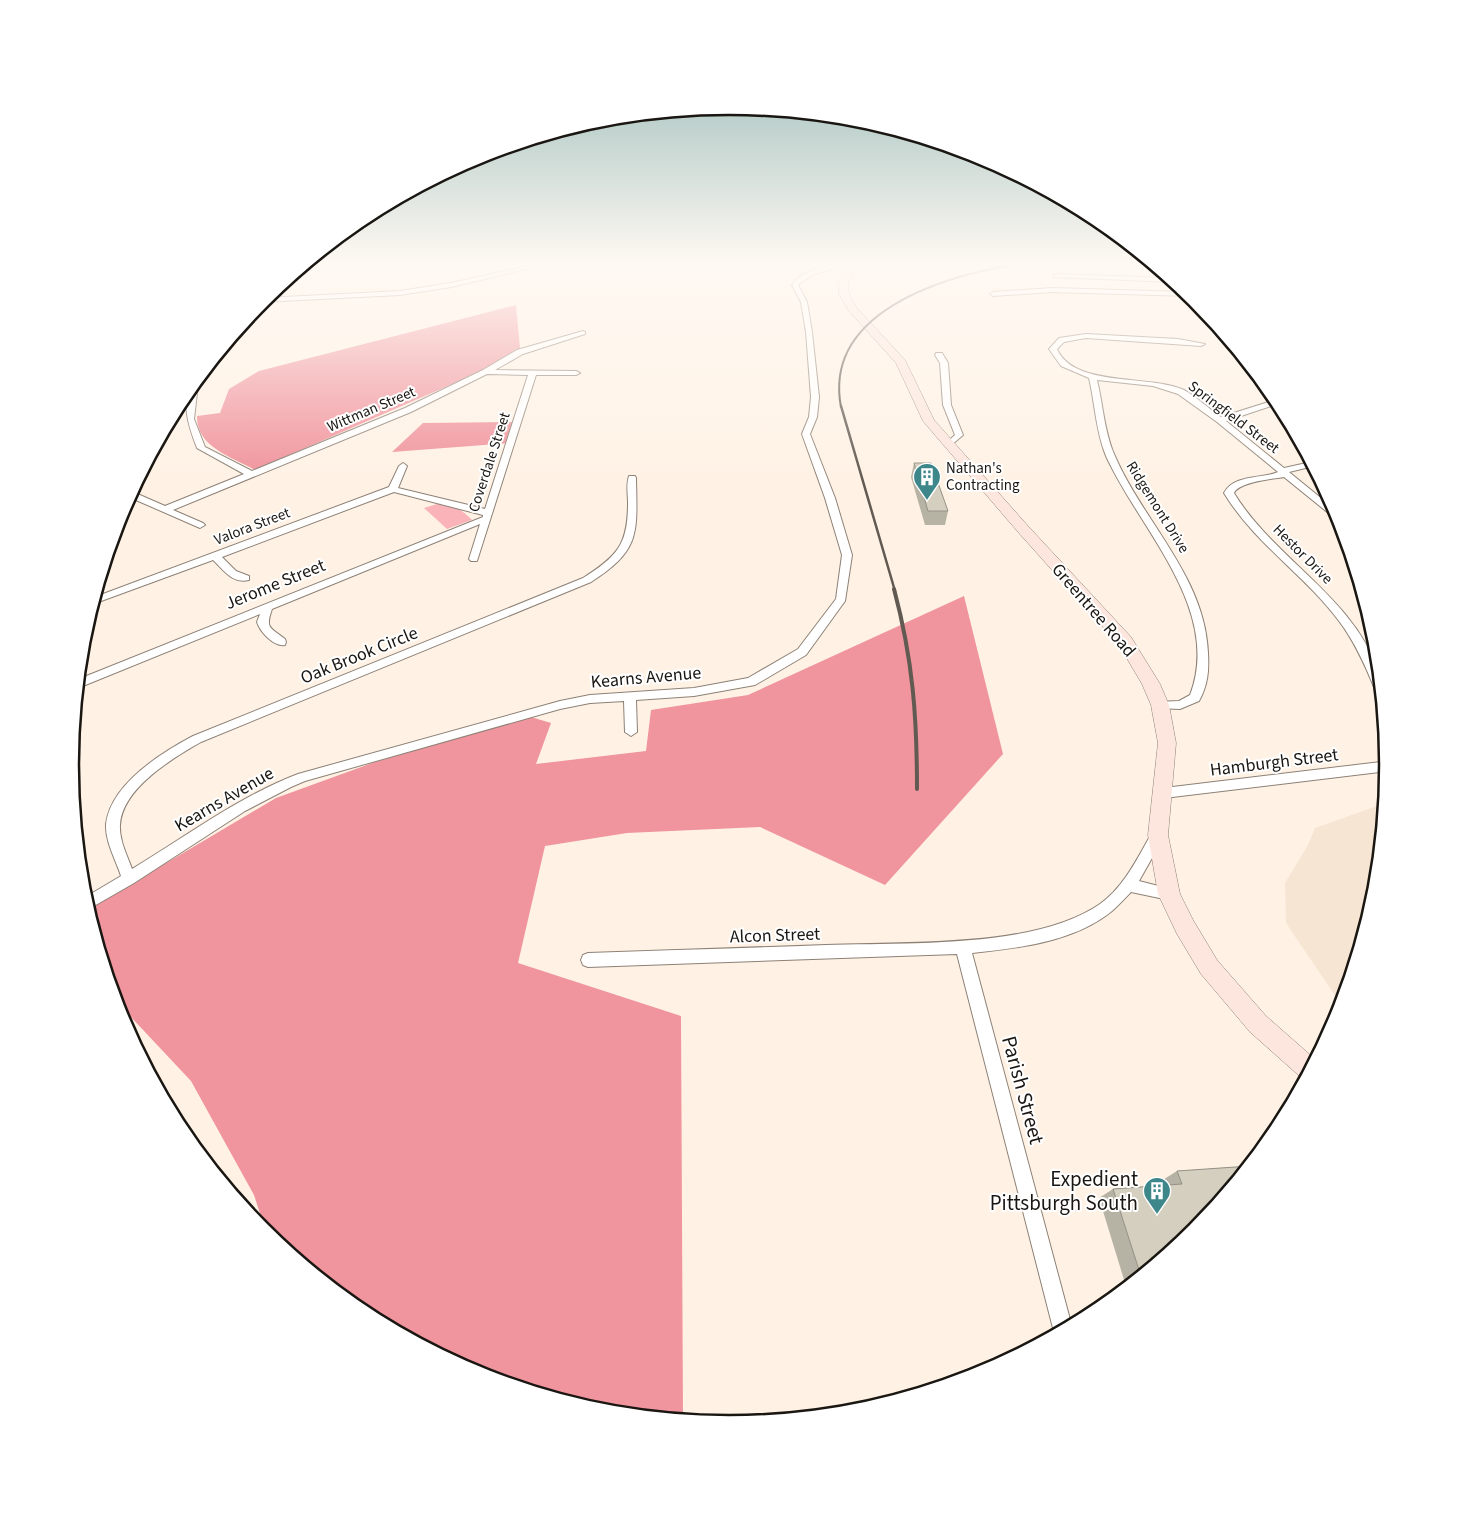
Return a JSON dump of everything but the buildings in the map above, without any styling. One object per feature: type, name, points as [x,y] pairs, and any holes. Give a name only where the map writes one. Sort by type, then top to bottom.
[{"type":"main road","name":"Greentree Road","points":[[879,336],[902,362],[929,421],[1029,537],[1125,641],[1151,684],[1160,705],[1167,743],[1164,793],[1158,835],[1169,894],[1185,927],[1209,968],[1258,1024],[1306,1067]]},
{"type":"street","name":"Wittman Street","points":[[167,509],[408,410],[486,372],[520,352],[572,336]]},
{"type":"street","name":"Kearns Avenue","points":[[93,900],[129,879],[233,811],[274,787],[302,777],[560,705],[590,699],[694,692],[751,682],[802,652],[841,599],[847,555],[830,498],[806,434],[813,417],[815,397],[809,336]]},
{"type":"street","points":[[1083,336],[1062,340],[1053,349],[1055,356],[1061,364],[1093,377]]},
{"type":"street","points":[[1094,336],[1200,344]]},
{"type":"street","points":[[939,354],[944,363],[947,405],[959,435],[949,444]]},
{"type":"street","points":[[486,372],[576,373]]},
{"type":"street","name":"Coverdale Street","points":[[474,559],[532,374]]},
{"type":"street","name":"Springfield Street","points":[[1093,377],[1154,384],[1181,392],[1220,420],[1327,507]]},
{"type":"street","name":"Ridgemont Drive","points":[[1093,377],[1109,453],[1125,487],[1180,570],[1200,622],[1203,673],[1195,698],[1180,705],[1160,705]]},
{"type":"street","points":[[192,398],[190,420],[201,448],[251,474]]},
{"type":"street","points":[[1220,420],[1271,404]]},
{"type":"street","points":[[403,466],[393,489],[486,516]]},
{"type":"street","points":[[1283,472],[1306,466]]},
{"type":"street","name":"Hestor Drive","points":[[1283,472],[1240,483],[1232,487],[1229,493],[1235,504],[1263,536],[1330,602],[1362,646],[1374,673]]},
{"type":"street","name":"Oak Brook Circle","points":[[129,879],[117,843],[113,825],[115,817],[124,797],[153,767],[173,751],[197,739],[578,584],[610,567],[626,549],[632,532],[632,478]]},
{"type":"street","name":"Valora Street","points":[[101,596],[216,556],[393,489]]},
{"type":"street","points":[[137,497],[200,525]]},
{"type":"street","name":"Jerome Street","points":[[84,682],[486,516]]},
{"type":"street","points":[[216,556],[225,564],[231,574],[244,578]]},
{"type":"street","points":[[268,606],[262,622],[264,628],[281,642]]},
{"type":"street","points":[[630,697],[630,732]]},
{"type":"street","name":"Hamburgh Street","points":[[1164,793],[1380,767]]},
{"type":"street","name":"Alcon Street","points":[[588,960],[962,947],[1024,940],[1060,931],[1104,908],[1129,885],[1158,835]]},
{"type":"street","points":[[1129,885],[1169,894]]},
{"type":"street","name":"Parish Street","points":[[962,947],[1061,1325]]},
{"type":"shaded area","points":[[394,336],[519,336],[520,348],[489,368],[255,470],[217,450],[209,443],[202,436],[198,427],[197,416],[220,413],[229,389],[259,371]]},
{"type":"shaded area","points":[[517,422],[510,443],[392,452],[423,423]]},
{"type":"shaded area","points":[[437,504],[447,504],[456,508],[472,520],[447,529],[424,508]]},
{"type":"shaded area","points":[[964,596],[1003,754],[885,885],[760,827],[627,833],[545,846],[518,963],[681,1016],[683,1415],[603,1404],[520,1382],[480,1367],[442,1349],[368,1307],[300,1255],[261,1218],[254,1195],[191,1081],[127,1013],[113,975],[94,906],[276,798],[375,762],[531,717],[551,723],[536,764],[646,751],[651,710],[748,695]]},
{"type":"shaded area","points":[[1379,805],[1375,850],[1368,892],[1358,934],[1337,999],[1286,923],[1285,883],[1308,845],[1315,828]]},
{"type":"railway","points":[[841,407],[840,374],[850,347],[858,336]]},
{"type":"railway","points":[[841,406],[895,591]]},
{"type":"railway","points":[[894,589],[906,640],[913,689],[917,789]]},
{"type":"place","name":"Nathan's Contracting","points":[[927,501]]},
{"type":"place","name":"Expedient Pittsburgh South","points":[[1157,1215]]}]
